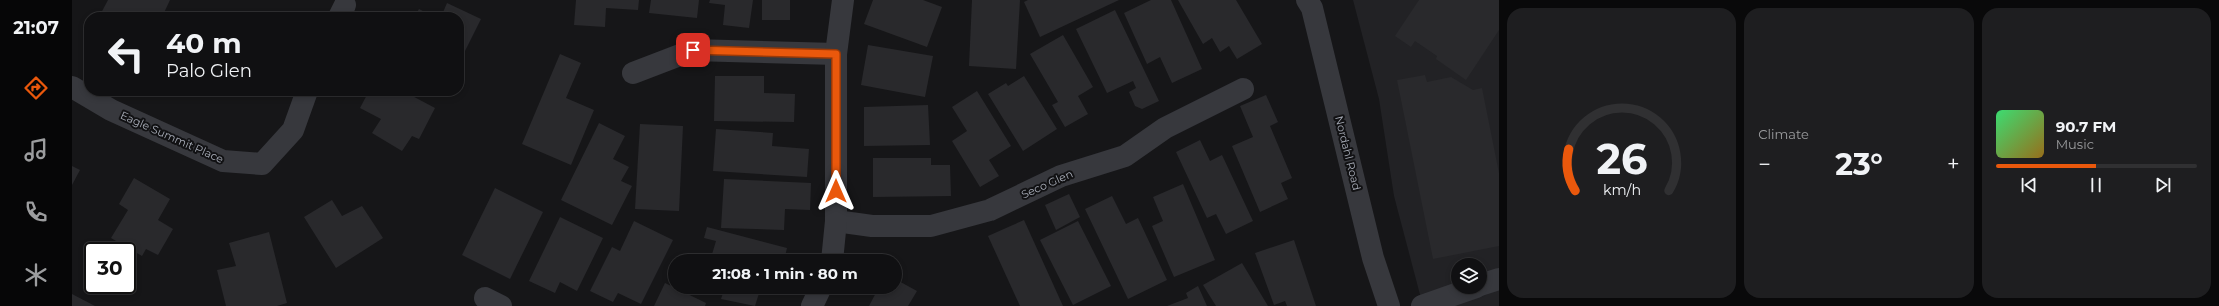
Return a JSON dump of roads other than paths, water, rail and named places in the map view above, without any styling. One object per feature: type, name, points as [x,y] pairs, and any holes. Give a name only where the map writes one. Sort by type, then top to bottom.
[{"type":"street","points":[[833,254],[836,221],[836,54],[843,0]]},
{"type":"street","name":"Nordahl Road","points":[[1308,0],[1312,8],[1374,258],[1389,306]]},
{"type":"street","points":[[633,73],[693,50],[836,54]]},
{"type":"street","name":"Eagle Summit Place","points":[[72,87],[84,94]]},
{"type":"street","name":"Seco Glen","points":[[836,221],[872,226],[931,226],[990,210],[1061,176],[1125,156],[1165,128],[1243,89]]},
{"type":"street","name":"Eagle Summit Place","points":[[87,96],[111,110],[223,161],[262,164],[293,130],[305,96]]},
{"type":"street","points":[[1487,283],[1499,279]]},
{"type":"street","points":[[812,306],[818,294]]},
{"type":"street","points":[[1422,306],[1456,294]]}]
